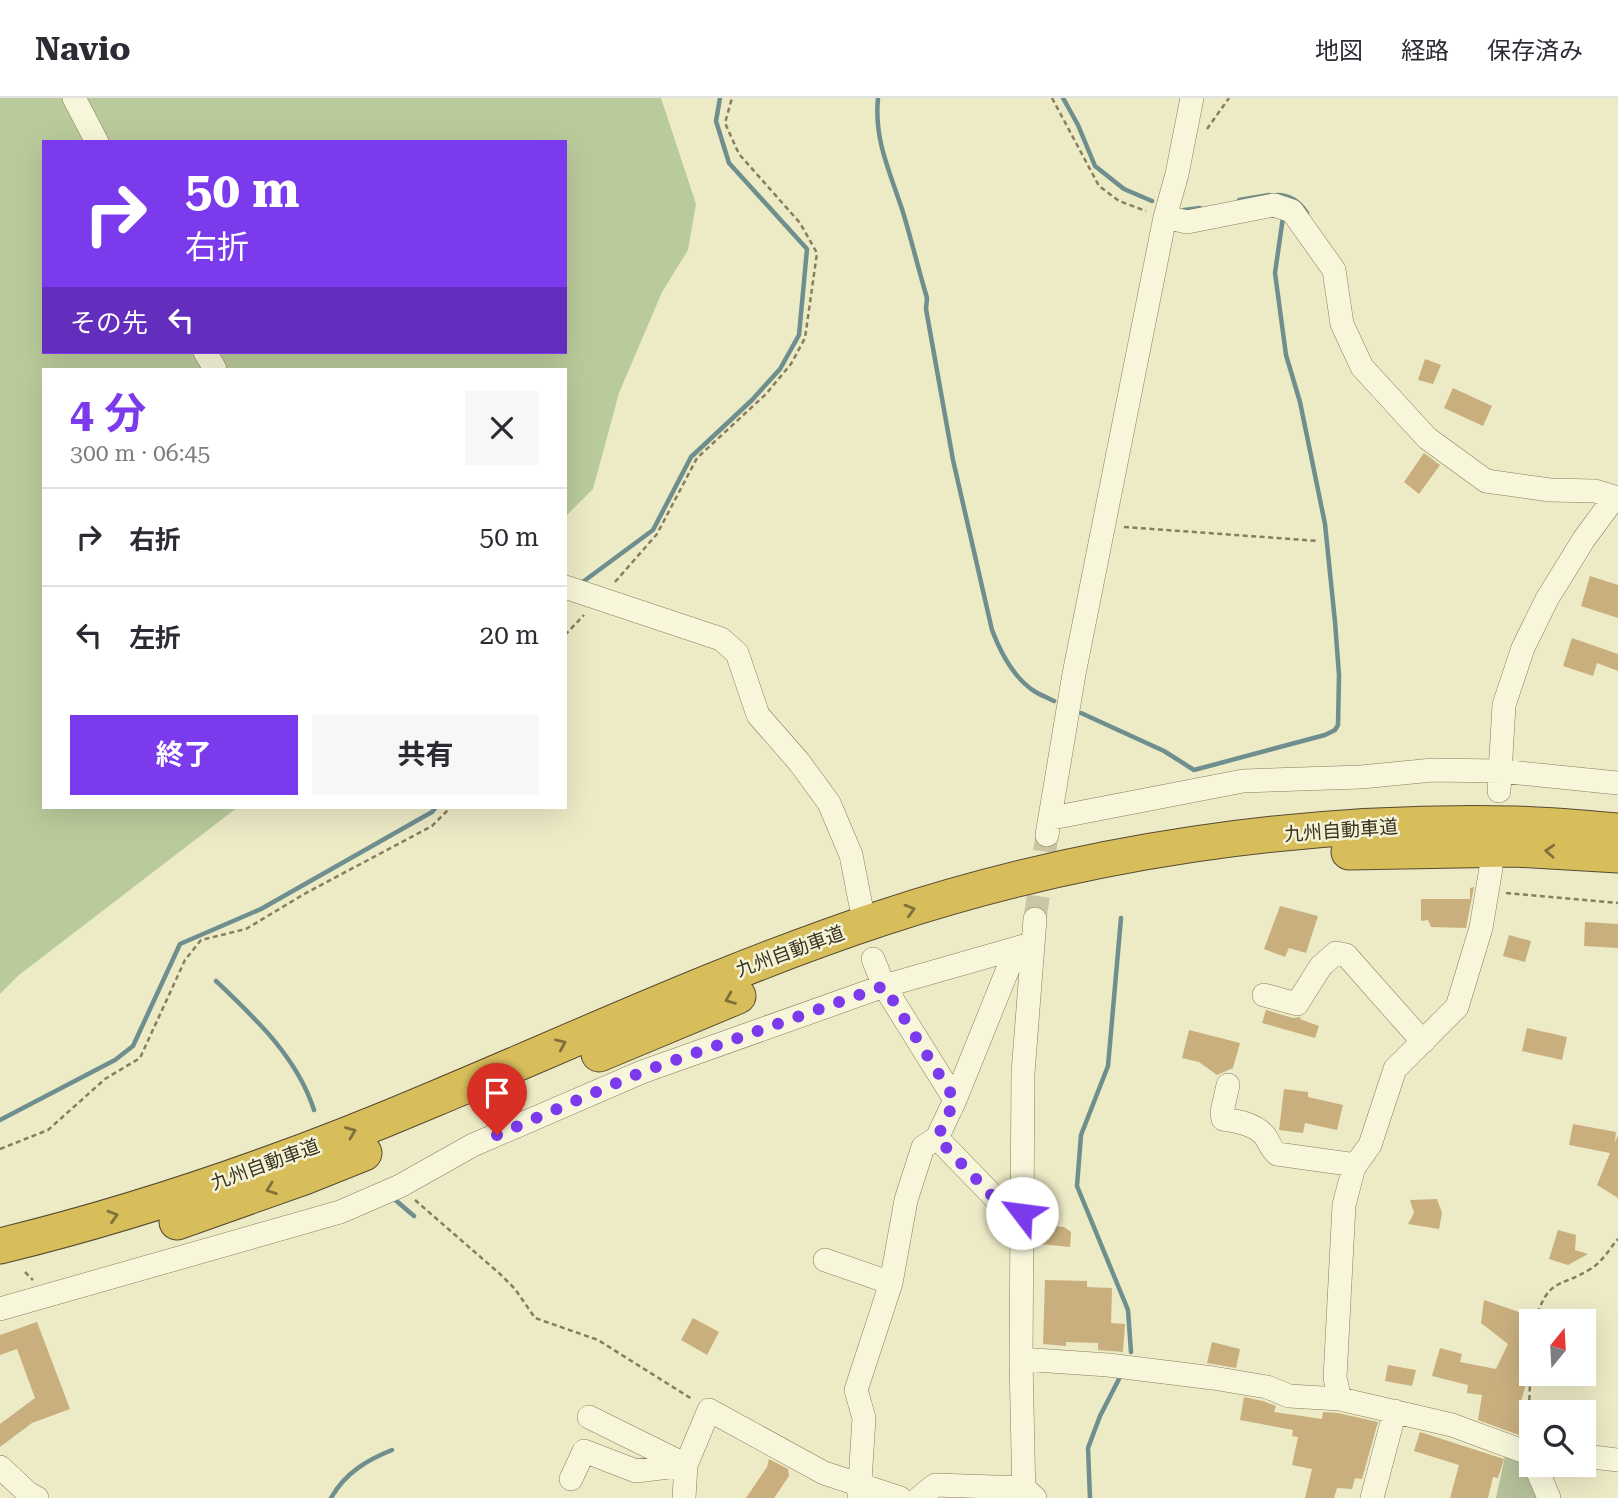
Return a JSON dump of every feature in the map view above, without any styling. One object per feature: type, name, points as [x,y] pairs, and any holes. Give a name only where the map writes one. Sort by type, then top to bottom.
[{"type":"highway","name":"九州自動車道","points":[[0,1245],[77,1227],[173,1198],[430,1101],[658,1002],[765,959],[885,917],[995,886],[1098,862],[1235,838],[1364,827],[1517,824],[1618,831]]},
{"type":"highway","name":"九州自動車道","points":[[0,1269],[181,1220],[304,1177],[774,981],[891,940],[999,908],[1102,884],[1237,862],[1365,851],[1514,849],[1618,855]]},
{"type":"street","points":[[74,98],[96,140]]},
{"type":"street","points":[[1192,98],[1165,217],[1074,674],[1050,827],[1243,781],[1361,777],[1433,770],[1500,781],[1618,783]]},
{"type":"street","points":[[1165,217],[1187,222],[1283,208],[1334,270],[1342,324],[1362,368],[1427,438],[1486,481],[1550,491],[1595,491],[1616,498],[1578,549],[1547,599],[1523,648],[1504,705],[1500,781]]},
{"type":"street","points":[[567,588],[721,639],[737,653],[758,715],[799,762],[829,803],[851,855],[861,906]]},
{"type":"street","points":[[1340,1399],[1335,1378],[1345,1205],[1356,1165],[1370,1145],[1395,1069],[1457,1007],[1481,929],[1491,868]]},
{"type":"street","points":[[859,1491],[864,1418],[856,1390],[891,1283],[909,1190],[923,1147],[937,1138],[1035,919]]},
{"type":"street","points":[[0,1309],[340,1212],[400,1186],[473,1146],[642,1072],[884,986],[1024,946]]},
{"type":"street","points":[[919,1498],[935,1485],[1028,1495],[1021,1359],[1024,946]]},
{"type":"street","points":[[1264,995],[1297,1004],[1321,966],[1335,953],[1346,955],[1423,1042]]},
{"type":"street","points":[[873,960],[884,986],[955,1100]]},
{"type":"street","points":[[1228,1085],[1223,1119],[1238,1121],[1254,1128],[1264,1135],[1278,1154],[1356,1165]]},
{"type":"street","points":[[937,1138],[999,1203],[1022,1213]]},
{"type":"street","points":[[825,1260],[891,1283]]},
{"type":"street","points":[[1021,1359],[1213,1378],[1266,1387],[1289,1396],[1340,1399],[1452,1425],[1519,1450]]},
{"type":"street","points":[[684,1498],[686,1465],[709,1410],[859,1491],[900,1498]]},
{"type":"street","points":[[1372,1498],[1395,1410]]},
{"type":"street","points":[[589,1417],[686,1465]]},
{"type":"street","points":[[571,1479],[584,1451],[636,1471],[686,1465]]},
{"type":"street","points":[[1596,1458],[1618,1460]]},
{"type":"street","points":[[0,1467],[37,1498]]},
{"type":"street","points":[[1540,1477],[1549,1498]]},
{"type":"path","points":[[567,633],[657,534],[696,458],[766,394],[791,364],[805,338],[817,253],[800,223],[738,155],[725,123],[732,98]]},
{"type":"path","points":[[1052,98],[1099,186],[1119,201],[1165,217]]},
{"type":"path","points":[[1103,526],[1319,541]]},
{"type":"path","points":[[0,1149],[48,1130],[105,1079],[140,1058],[185,960],[201,940],[246,929],[306,893],[432,826],[449,809]]},
{"type":"path","points":[[1486,891],[1618,902]]},
{"type":"path","points":[[400,1186],[500,1274],[515,1289],[535,1318],[598,1340],[709,1410]]},
{"type":"path","points":[[1539,1309],[1555,1284],[1594,1267],[1618,1239]]},
{"type":"green space","points":[[0,98],[661,98],[696,204],[688,250],[662,292],[619,393],[593,489],[567,515],[567,368],[42,368],[42,809],[235,809],[19,975],[0,994]]},
{"type":"green space","points":[[1505,1456],[1519,1460],[1519,1477],[1531,1477],[1539,1498],[1496,1498]]},
{"type":"building","points":[[1425,359],[1441,365],[1433,384],[1418,380]]},
{"type":"building","points":[[1453,388],[1492,406],[1483,426],[1444,408]]},
{"type":"building","points":[[1424,453],[1440,465],[1419,494],[1404,482]]},
{"type":"building","points":[[1590,576],[1618,585],[1618,618],[1581,606]]},
{"type":"building","points":[[1572,638],[1618,654],[1618,671],[1597,663],[1593,676],[1563,666]]},
{"type":"building","points":[[1474,887],[1466,928],[1431,927],[1428,920],[1421,921],[1421,899],[1470,899],[1470,888]]},
{"type":"building","points":[[1280,906],[1318,916],[1306,953],[1289,948],[1285,957],[1264,949]]},
{"type":"building","points":[[1585,922],[1618,924],[1618,948],[1584,946]]},
{"type":"building","points":[[1509,935],[1531,941],[1525,962],[1503,956]]},
{"type":"building","points":[[1266,1010],[1293,1018],[1301,1017],[1300,1019],[1319,1026],[1315,1038],[1262,1023]]},
{"type":"building","points":[[1527,1028],[1567,1037],[1562,1060],[1522,1051]]},
{"type":"building","points":[[1189,1030],[1240,1043],[1233,1068],[1217,1075],[1199,1062],[1182,1058]]},
{"type":"building","points":[[1284,1089],[1308,1092],[1308,1097],[1343,1105],[1337,1130],[1305,1123],[1303,1133],[1279,1130]]},
{"type":"building","points":[[1573,1124],[1616,1132],[1615,1142],[1618,1135],[1618,1198],[1597,1185],[1610,1153],[1569,1145]]},
{"type":"building","points":[[1437,1199],[1442,1213],[1439,1229],[1408,1224],[1414,1213],[1410,1200]]},
{"type":"building","points":[[1041,1225],[1064,1227],[1071,1232],[1070,1247],[1040,1244]]},
{"type":"building","points":[[1558,1230],[1576,1235],[1575,1250],[1588,1254],[1568,1265],[1549,1259]]},
{"type":"building","points":[[1045,1280],[1087,1281],[1087,1287],[1112,1288],[1111,1323],[1125,1324],[1123,1352],[1098,1350],[1098,1343],[1066,1342],[1066,1346],[1043,1344]]},
{"type":"building","points":[[1484,1300],[1519,1312],[1519,1386],[1525,1386],[1522,1400],[1519,1400],[1519,1435],[1478,1420],[1482,1395],[1467,1393],[1468,1385],[1432,1376],[1440,1348],[1462,1354],[1460,1362],[1496,1369],[1508,1344],[1481,1323]]},
{"type":"building","points":[[693,1318],[719,1332],[707,1355],[681,1340]]},
{"type":"building","points":[[37,1322],[70,1409],[32,1423],[0,1447],[0,1424],[35,1398],[17,1349],[0,1355],[0,1335]]},
{"type":"building","points":[[1212,1342],[1240,1349],[1236,1368],[1207,1363]]},
{"type":"building","points":[[1388,1365],[1416,1370],[1412,1386],[1385,1381]]},
{"type":"building","points":[[1244,1397],[1276,1406],[1274,1412],[1322,1419],[1323,1412],[1338,1413],[1378,1422],[1362,1479],[1355,1478],[1352,1489],[1337,1488],[1334,1498],[1305,1498],[1312,1469],[1292,1465],[1298,1437],[1292,1436],[1293,1430],[1240,1420]]},
{"type":"building","points":[[1420,1432],[1504,1459],[1498,1478],[1493,1477],[1488,1498],[1450,1498],[1459,1465],[1414,1451]]},
{"type":"building","points":[[769,1459],[788,1469],[789,1476],[774,1498],[746,1498],[767,1467]]},
{"type":"waterway","points":[[580,584],[653,530],[691,457],[752,400],[780,369],[799,335],[807,249],[729,163],[716,121],[720,98]]},
{"type":"waterway","points":[[878,98],[880,141],[927,298],[926,309],[953,460],[992,630],[1020,679],[1034,691],[1054,701]]},
{"type":"waterway","points":[[1063,98],[1095,166],[1124,189],[1152,201]]},
{"type":"waterway","points":[[1239,200],[1269,195]]},
{"type":"waterway","points":[[1277,195],[1295,200],[1307,213]]},
{"type":"waterway","points":[[1184,210],[1200,208]]},
{"type":"waterway","points":[[1081,713],[1164,751],[1194,770],[1325,735],[1335,730],[1338,725],[1339,675],[1325,524],[1300,402],[1286,355],[1275,273],[1283,217]]},
{"type":"waterway","points":[[0,1120],[115,1060],[133,1046],[180,944],[261,909],[434,809]]},
{"type":"waterway","points":[[1121,918],[1108,1066],[1081,1135],[1077,1186],[1128,1310],[1131,1352]]},
{"type":"waterway","points":[[216,981],[260,1024],[286,1056],[307,1091],[314,1110]]},
{"type":"waterway","points":[[393,1198],[414,1216]]},
{"type":"waterway","points":[[1090,1498],[1088,1448],[1100,1416],[1121,1375]]},
{"type":"waterway","points":[[331,1498],[357,1468],[392,1450]]},
{"type":"tunnel","points":[[1035,919],[1047,835]]},
{"type":"route","points":[[497,1135],[642,1072],[884,986],[955,1100],[937,1138],[999,1203],[1022,1213]]}]
